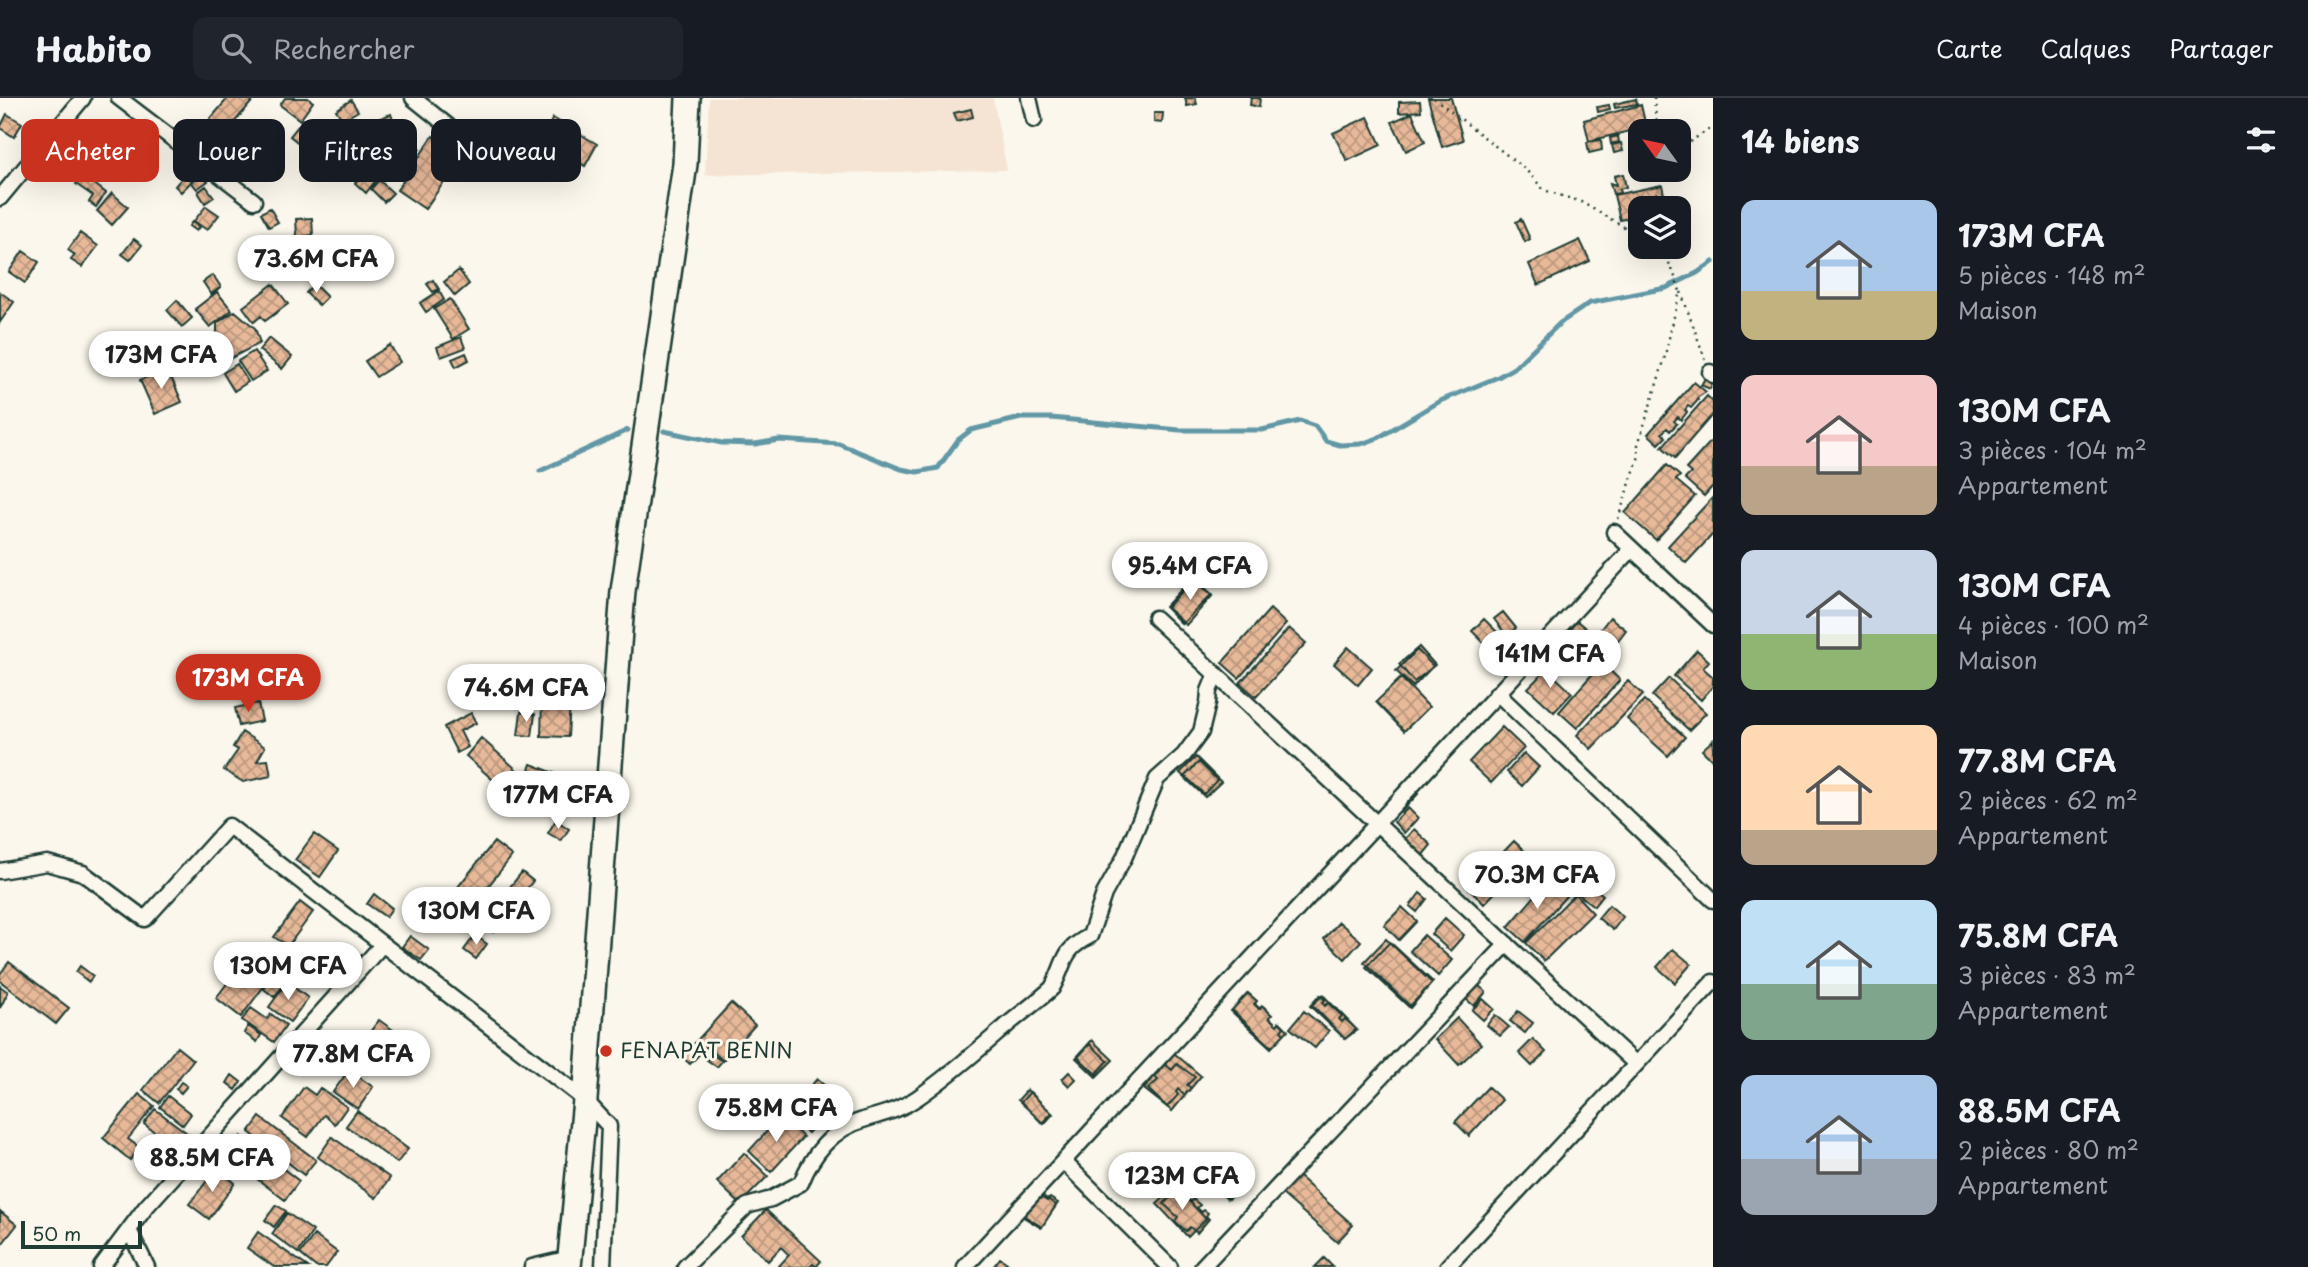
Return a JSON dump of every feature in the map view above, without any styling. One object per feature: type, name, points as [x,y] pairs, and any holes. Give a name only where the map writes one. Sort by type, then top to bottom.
[{"type":"main road","points":[[572,1264],[623,591],[685,164],[688,98]]},
{"type":"street","points":[[0,198],[82,98]]},
{"type":"street","points":[[119,98],[254,201]]},
{"type":"street","points":[[413,98],[439,119]]},
{"type":"street","points":[[1029,98],[1034,120]]},
{"type":"street","points":[[1614,532],[1713,625]]},
{"type":"street","points":[[965,1267],[1632,549]]},
{"type":"street","points":[[1156,618],[1636,1064]]},
{"type":"street","points":[[685,1267],[747,1206],[771,1199],[801,1183],[808,1164],[822,1146],[839,1132],[857,1122],[899,1110],[985,1045],[1052,988],[1062,970],[1065,956],[1076,943],[1090,936],[1104,894],[1124,858],[1157,779],[1184,755],[1202,732],[1209,691],[1216,674]]},
{"type":"street","points":[[1497,693],[1713,900]]},
{"type":"street","points":[[0,870],[47,863],[83,873],[145,919],[229,826],[585,1100],[609,1126],[603,1267]]},
{"type":"street","points":[[1202,1267],[1507,944]]},
{"type":"street","points":[[101,1267],[155,1197],[382,945]]},
{"type":"street","points":[[1447,1267],[1713,982]]},
{"type":"street","points":[[1064,1162],[1170,1267]]},
{"type":"street","points":[[129,1230],[147,1267]]},
{"type":"street","points":[[532,1267],[572,1264]]},
{"type":"path","points":[[1434,98],[1526,170],[1544,190],[1581,202],[1628,229]]},
{"type":"path","points":[[1654,98],[1656,119]]},
{"type":"path","points":[[1691,141],[1713,127]]},
{"type":"path","points":[[1666,259],[1671,266],[1711,373]]},
{"type":"path","points":[[1614,532],[1639,456],[1637,448],[1663,364],[1680,291]]},
{"type":"shaded area","points":[[709,98],[993,98],[1007,170],[705,175]]},
{"type":"building","points":[[228,98],[255,98],[237,119],[210,119]]},
{"type":"building","points":[[285,98],[308,98],[313,102],[299,119],[280,105]]},
{"type":"building","points":[[1185,98],[1195,98],[1197,104],[1187,106]]},
{"type":"building","points":[[1251,98],[1260,98],[1259,107],[1250,105]]},
{"type":"building","points":[[1428,98],[1451,98],[1463,140],[1442,147]]},
{"type":"building","points":[[1636,99],[1637,104],[1615,108],[1614,104]]},
{"type":"building","points":[[351,100],[358,111],[342,119],[336,110]]},
{"type":"building","points":[[1420,101],[1421,111],[1399,113],[1399,102]]},
{"type":"building","points":[[1609,105],[1610,109],[1598,112],[1597,107]]},
{"type":"building","points":[[1641,105],[1644,119],[1628,119],[1628,131],[1589,141],[1584,120]]},
{"type":"building","points":[[971,109],[973,117],[957,121],[954,113]]},
{"type":"building","points":[[1154,113],[1163,113],[1162,123],[1154,122]]},
{"type":"building","points":[[1412,113],[1425,142],[1406,151],[1392,122]]},
{"type":"building","points":[[7,114],[21,122],[14,137],[0,128]]},
{"type":"building","points":[[391,114],[393,119],[380,119]]},
{"type":"building","points":[[1368,117],[1381,145],[1347,161],[1333,133]]},
{"type":"building","points":[[299,125],[299,143],[290,136]]},
{"type":"building","points":[[581,135],[597,144],[585,166],[581,164]]},
{"type":"building","points":[[1618,136],[1619,142],[1611,144],[1610,138]]},
{"type":"building","points":[[431,139],[431,182],[444,182],[425,209],[397,190],[402,182],[417,182],[417,160]]},
{"type":"building","points":[[1601,140],[1602,150],[1589,153],[1587,142]]},
{"type":"building","points":[[1621,143],[1623,151],[1614,153],[1612,145]]},
{"type":"building","points":[[1623,174],[1626,187],[1619,189],[1620,193],[1613,194],[1610,183],[1616,185],[1614,176]]},
{"type":"building","points":[[92,182],[106,193],[96,207],[89,202],[93,196],[76,184]]},
{"type":"building","points":[[178,182],[191,182],[181,192],[175,186]]},
{"type":"building","points":[[191,182],[207,182],[197,189]]},
{"type":"building","points":[[356,182],[374,182],[366,193]]},
{"type":"building","points":[[377,182],[381,182],[393,193],[384,202],[371,189]]},
{"type":"building","points":[[1662,185],[1664,196],[1628,196],[1628,218],[1620,220],[1614,195]]},
{"type":"building","points":[[206,186],[214,197],[205,203],[198,192]]},
{"type":"building","points":[[112,193],[128,207],[112,225],[97,211]]},
{"type":"building","points":[[206,206],[219,215],[207,230],[194,221]]},
{"type":"building","points":[[270,208],[278,222],[269,227],[261,213]]},
{"type":"building","points":[[312,218],[313,235],[297,237],[296,219]]},
{"type":"building","points":[[1521,219],[1530,239],[1525,242],[1516,222]]},
{"type":"building","points":[[192,222],[199,227],[196,231],[189,226]]},
{"type":"building","points":[[80,233],[98,246],[82,267],[71,260],[75,255],[68,250]]},
{"type":"building","points":[[134,239],[142,245],[130,260],[122,254]]},
{"type":"building","points":[[1580,240],[1590,261],[1538,285],[1529,264]]},
{"type":"building","points":[[23,251],[39,262],[25,283],[9,272]]},
{"type":"building","points":[[459,270],[469,284],[455,296],[444,282]]},
{"type":"building","points":[[213,275],[221,287],[211,294],[203,282]]},
{"type":"building","points":[[433,280],[439,289],[433,292],[427,284]]},
{"type":"building","points":[[273,284],[288,304],[265,321],[261,316],[254,322],[243,307]]},
{"type":"building","points":[[314,284],[327,297],[319,305],[306,293]]},
{"type":"building","points":[[439,291],[444,300],[426,312],[420,303]]},
{"type":"building","points":[[0,292],[14,302],[0,322]]},
{"type":"building","points":[[217,292],[232,310],[210,327],[195,309]]},
{"type":"building","points":[[450,299],[469,329],[453,339],[434,309]]},
{"type":"building","points":[[177,300],[192,318],[182,327],[167,310]]},
{"type":"building","points":[[235,311],[255,328],[260,343],[214,367],[211,362],[202,366],[198,358],[202,356],[200,351],[205,349],[201,341],[217,333],[217,323]]},
{"type":"building","points":[[461,337],[465,348],[441,357],[437,347]]},
{"type":"building","points":[[269,338],[292,357],[282,369],[259,350]]},
{"type":"building","points":[[390,345],[400,362],[376,377],[365,361]]},
{"type":"building","points":[[254,351],[267,371],[251,381],[238,361]]},
{"type":"building","points":[[466,353],[469,360],[456,367],[452,359]]},
{"type":"building","points":[[237,364],[248,382],[234,391],[223,373]]},
{"type":"building","points":[[167,368],[182,402],[155,414],[140,380]]},
{"type":"building","points":[[1705,378],[1713,382],[1710,389],[1701,385]]},
{"type":"building","points":[[1694,382],[1706,392],[1697,398],[1691,408],[1688,406],[1681,420],[1678,417],[1674,421],[1677,424],[1670,431],[1667,428],[1662,433],[1666,437],[1659,444],[1648,434]]},
{"type":"building","points":[[1707,396],[1713,402],[1713,414],[1675,458],[1662,447]]},
{"type":"building","points":[[1713,439],[1713,486],[1704,496],[1685,479],[1691,473],[1686,469]]},
{"type":"building","points":[[1667,465],[1680,476],[1676,480],[1695,496],[1656,540],[1625,513]]},
{"type":"building","points":[[1713,497],[1713,534],[1686,563],[1668,546]]},
{"type":"building","points":[[1193,577],[1211,595],[1182,624],[1165,607]]},
{"type":"building","points":[[1194,578],[1213,595],[1186,625],[1167,608]]},
{"type":"building","points":[[1270,609],[1286,624],[1239,678],[1222,663]]},
{"type":"building","points":[[1503,612],[1516,628],[1507,636],[1494,619]]},
{"type":"building","points":[[1610,617],[1626,630],[1606,656],[1590,643]]},
{"type":"building","points":[[1484,619],[1506,641],[1494,653],[1472,631]]},
{"type":"building","points":[[1577,621],[1589,631],[1582,638],[1571,628]]},
{"type":"building","points":[[1289,628],[1306,643],[1256,697],[1240,683]]},
{"type":"building","points":[[1348,647],[1372,668],[1358,685],[1334,664]]},
{"type":"building","points":[[1419,647],[1435,665],[1414,682],[1399,664]]},
{"type":"building","points":[[1417,650],[1433,666],[1413,687],[1396,671]]},
{"type":"building","points":[[1697,650],[1709,661],[1703,668],[1713,677],[1713,686],[1701,700],[1674,676]]},
{"type":"building","points":[[1602,663],[1620,680],[1577,728],[1559,712]]},
{"type":"building","points":[[1547,669],[1572,693],[1554,712],[1528,688]]},
{"type":"building","points":[[1401,678],[1429,707],[1404,731],[1376,702]]},
{"type":"building","points":[[1669,678],[1706,713],[1689,730],[1652,696]]},
{"type":"building","points":[[1628,681],[1643,695],[1591,749],[1577,735]]},
{"type":"building","points":[[503,696],[534,697],[533,706],[502,705]]},
{"type":"building","points":[[542,700],[570,700],[568,737],[541,736]]},
{"type":"building","points":[[1644,700],[1685,737],[1668,756],[1627,719]]},
{"type":"building","points":[[258,703],[262,721],[239,726],[235,708]]},
{"type":"building","points":[[521,712],[535,714],[532,736],[518,735]]},
{"type":"building","points":[[471,713],[476,723],[460,731],[468,747],[457,753],[444,727]]},
{"type":"building","points":[[1502,727],[1524,748],[1491,783],[1469,762]]},
{"type":"building","points":[[242,732],[265,747],[257,761],[268,760],[271,776],[243,782],[224,770],[238,750],[233,747]]},
{"type":"building","points":[[481,738],[516,769],[501,787],[466,756]]},
{"type":"building","points":[[1713,740],[1713,761],[1702,750]]},
{"type":"building","points":[[1524,753],[1539,767],[1522,786],[1507,772]]},
{"type":"building","points":[[1196,757],[1221,782],[1205,797],[1180,773]]},
{"type":"building","points":[[1199,762],[1217,780],[1204,794],[1185,776]]},
{"type":"building","points":[[531,764],[562,776],[551,808],[519,797]]},
{"type":"building","points":[[1413,789],[1418,794],[1401,812],[1397,807]]},
{"type":"building","points":[[1408,808],[1418,818],[1404,833],[1394,822]]},
{"type":"building","points":[[556,820],[569,829],[561,841],[548,833]]},
{"type":"building","points":[[1414,829],[1431,845],[1422,856],[1404,840]]},
{"type":"building","points":[[314,834],[338,851],[320,877],[295,860]]},
{"type":"building","points":[[1514,841],[1530,856],[1484,904],[1469,888]]},
{"type":"building","points":[[494,842],[512,856],[483,893],[488,896],[468,921],[454,909],[462,900],[453,893]]},
{"type":"building","points":[[522,872],[533,881],[493,932],[481,923]]},
{"type":"building","points":[[1549,880],[1567,895],[1525,942],[1508,927]]},
{"type":"building","points":[[1586,882],[1603,895],[1594,906],[1578,894]]},
{"type":"building","points":[[1420,893],[1427,899],[1417,912],[1410,906]]},
{"type":"building","points":[[374,894],[392,908],[386,917],[367,904]]},
{"type":"building","points":[[1575,894],[1593,913],[1544,961],[1526,943]]},
{"type":"building","points":[[300,902],[313,912],[288,946],[274,937]]},
{"type":"building","points":[[1609,905],[1623,917],[1613,930],[1598,918]]},
{"type":"building","points":[[1402,907],[1417,921],[1399,940],[1384,925]]},
{"type":"building","points":[[1445,918],[1464,935],[1450,951],[1431,934]]},
{"type":"building","points":[[1339,922],[1361,941],[1345,959],[1324,939]]},
{"type":"building","points":[[475,935],[487,944],[476,959],[464,950]]},
{"type":"building","points":[[1424,935],[1452,960],[1438,976],[1410,951]]},
{"type":"building","points":[[410,936],[429,950],[421,960],[402,947]]},
{"type":"building","points":[[1386,939],[1432,983],[1410,1006],[1364,962]]},
{"type":"building","points":[[1390,942],[1433,982],[1410,1008],[1366,967]]},
{"type":"building","points":[[1673,949],[1691,964],[1675,983],[1657,967]]},
{"type":"building","points":[[251,952],[276,970],[241,1017],[216,998]]},
{"type":"building","points":[[9,962],[69,1008],[56,1024],[0,981],[0,974]]},
{"type":"building","points":[[80,966],[93,976],[89,982],[76,972]]},
{"type":"building","points":[[279,969],[290,978],[274,997],[264,989]]},
{"type":"building","points":[[287,982],[308,998],[290,1022],[269,1007]]},
{"type":"building","points":[[1478,985],[1486,992],[1474,1006],[1466,999]]},
{"type":"building","points":[[0,986],[8,992],[0,1008]]},
{"type":"building","points":[[1247,993],[1257,1001],[1254,1004],[1259,1009],[1262,1006],[1272,1015],[1269,1017],[1277,1025],[1279,1022],[1284,1027],[1281,1031],[1284,1034],[1271,1048],[1231,1011]]},
{"type":"building","points":[[1248,993],[1257,1001],[1255,1004],[1260,1009],[1263,1006],[1272,1015],[1269,1018],[1277,1025],[1280,1022],[1288,1030],[1272,1047],[1232,1010]]},
{"type":"building","points":[[1320,995],[1325,1000],[1322,1003],[1325,1006],[1328,1003],[1342,1016],[1339,1019],[1342,1022],[1345,1019],[1357,1030],[1345,1039],[1310,1006]]},
{"type":"building","points":[[1323,995],[1356,1029],[1345,1039],[1312,1005]]},
{"type":"building","points":[[1483,999],[1494,1009],[1483,1020],[1472,1010]]},
{"type":"building","points":[[731,1003],[755,1025],[723,1061],[707,1046],[690,1064],[682,1057]]},
{"type":"building","points":[[251,1008],[267,1019],[271,1014],[286,1025],[274,1042],[242,1020]]},
{"type":"building","points":[[1304,1011],[1329,1031],[1315,1048],[1290,1028]]},
{"type":"building","points":[[1518,1011],[1533,1023],[1525,1033],[1510,1021]]},
{"type":"building","points":[[1495,1015],[1509,1027],[1500,1036],[1487,1025]]},
{"type":"building","points":[[1457,1018],[1481,1044],[1459,1065],[1435,1039]]},
{"type":"building","points":[[379,1020],[410,1042],[399,1058],[367,1036]]},
{"type":"building","points":[[248,1026],[261,1035],[257,1042],[244,1033]]},
{"type":"building","points":[[1533,1039],[1546,1052],[1532,1066],[1519,1053]]},
{"type":"building","points":[[1092,1040],[1113,1060],[1096,1077],[1076,1058]]},
{"type":"building","points":[[1090,1044],[1108,1061],[1096,1074],[1078,1057]]},
{"type":"building","points":[[177,1047],[193,1060],[159,1103],[143,1090]]},
{"type":"building","points":[[1174,1053],[1201,1076],[1172,1111],[1144,1089]]},
{"type":"building","points":[[711,1054],[722,1061],[717,1067],[707,1060]]},
{"type":"building","points":[[1165,1064],[1172,1070],[1177,1064],[1195,1077],[1187,1085],[1191,1088],[1184,1095],[1178,1089],[1178,1095],[1167,1107],[1148,1089],[1158,1080],[1155,1077]]},
{"type":"building","points":[[349,1070],[373,1087],[358,1109],[333,1092]]},
{"type":"building","points":[[1069,1072],[1076,1079],[1069,1086],[1062,1079]]},
{"type":"building","points":[[232,1075],[241,1082],[236,1090],[227,1083]]},
{"type":"building","points":[[817,1079],[839,1098],[808,1133],[786,1114]]},
{"type":"building","points":[[181,1082],[187,1086],[181,1093],[176,1089]]},
{"type":"building","points":[[304,1087],[315,1095],[320,1088],[347,1107],[335,1124],[324,1115],[308,1137],[282,1118]]},
{"type":"building","points":[[1488,1087],[1502,1100],[1469,1136],[1455,1122]]},
{"type":"building","points":[[1027,1090],[1053,1114],[1044,1124],[1018,1100]]},
{"type":"building","points":[[1030,1092],[1052,1113],[1042,1123],[1021,1102]]},
{"type":"building","points":[[139,1094],[154,1106],[128,1139],[140,1148],[130,1160],[103,1138]]},
{"type":"building","points":[[168,1096],[191,1114],[183,1125],[160,1107]]},
{"type":"building","points":[[155,1109],[195,1139],[184,1154],[144,1124]]},
{"type":"building","points":[[357,1111],[408,1149],[397,1163],[346,1126]]},
{"type":"building","points":[[781,1116],[803,1137],[771,1172],[749,1151]]},
{"type":"building","points":[[260,1117],[316,1160],[304,1175],[249,1132]]},
{"type":"building","points":[[241,1136],[299,1181],[285,1200],[227,1156]]},
{"type":"building","points":[[332,1137],[390,1178],[376,1198],[318,1157]]},
{"type":"building","points":[[744,1153],[768,1176],[740,1204],[717,1182]]},
{"type":"building","points":[[1225,1166],[1243,1184],[1229,1199],[1210,1181]]},
{"type":"building","points":[[1226,1166],[1229,1168],[1227,1170],[1243,1182],[1227,1199],[1210,1183]]},
{"type":"building","points":[[217,1168],[235,1183],[209,1219],[189,1204]]},
{"type":"building","points":[[1298,1176],[1353,1225],[1337,1242],[1282,1194]]},
{"type":"building","points":[[1176,1187],[1206,1219],[1188,1237],[1157,1204]]},
{"type":"building","points":[[1034,1190],[1056,1205],[1042,1227],[1020,1213]]},
{"type":"building","points":[[1177,1190],[1191,1202],[1193,1199],[1200,1205],[1197,1208],[1202,1212],[1204,1210],[1208,1213],[1206,1216],[1209,1219],[1197,1233],[1190,1227],[1186,1231],[1175,1221],[1178,1217],[1164,1204]]},
{"type":"building","points":[[1031,1191],[1047,1201],[1050,1198],[1058,1203],[1041,1228],[1017,1213]]},
{"type":"building","points":[[276,1205],[286,1211],[274,1227],[265,1220]]},
{"type":"building","points":[[766,1210],[821,1261],[816,1267],[813,1264],[810,1267],[778,1267],[789,1255],[781,1247],[768,1261],[741,1236]]},
{"type":"building","points":[[0,1211],[17,1225],[2,1244],[0,1243]]},
{"type":"building","points":[[287,1213],[313,1231],[298,1253],[272,1234]]},
{"type":"building","points":[[258,1232],[308,1267],[274,1267],[247,1248]]},
{"type":"building","points":[[314,1235],[337,1252],[326,1267],[316,1267],[300,1254]]},
{"type":"building","points":[[1000,1258],[1007,1263],[1003,1267],[993,1267]]},
{"type":"building","points":[[1324,1258],[1333,1267],[1315,1267]]},
{"type":"waterway","points":[[664,431],[722,443],[755,444],[779,440],[839,444],[901,469],[917,472],[938,468],[958,440],[971,430],[1021,418],[1051,418],[1180,430],[1262,430],[1300,421],[1315,426],[1326,441],[1340,445],[1361,444],[1378,438],[1440,401],[1514,368],[1560,323],[1590,303],[1666,288],[1713,262]]},
{"type":"waterway","points":[[540,471],[628,430]]},
{"type":"place","name":"FENAPAT BENIN","points":[[606,1051]]}]
